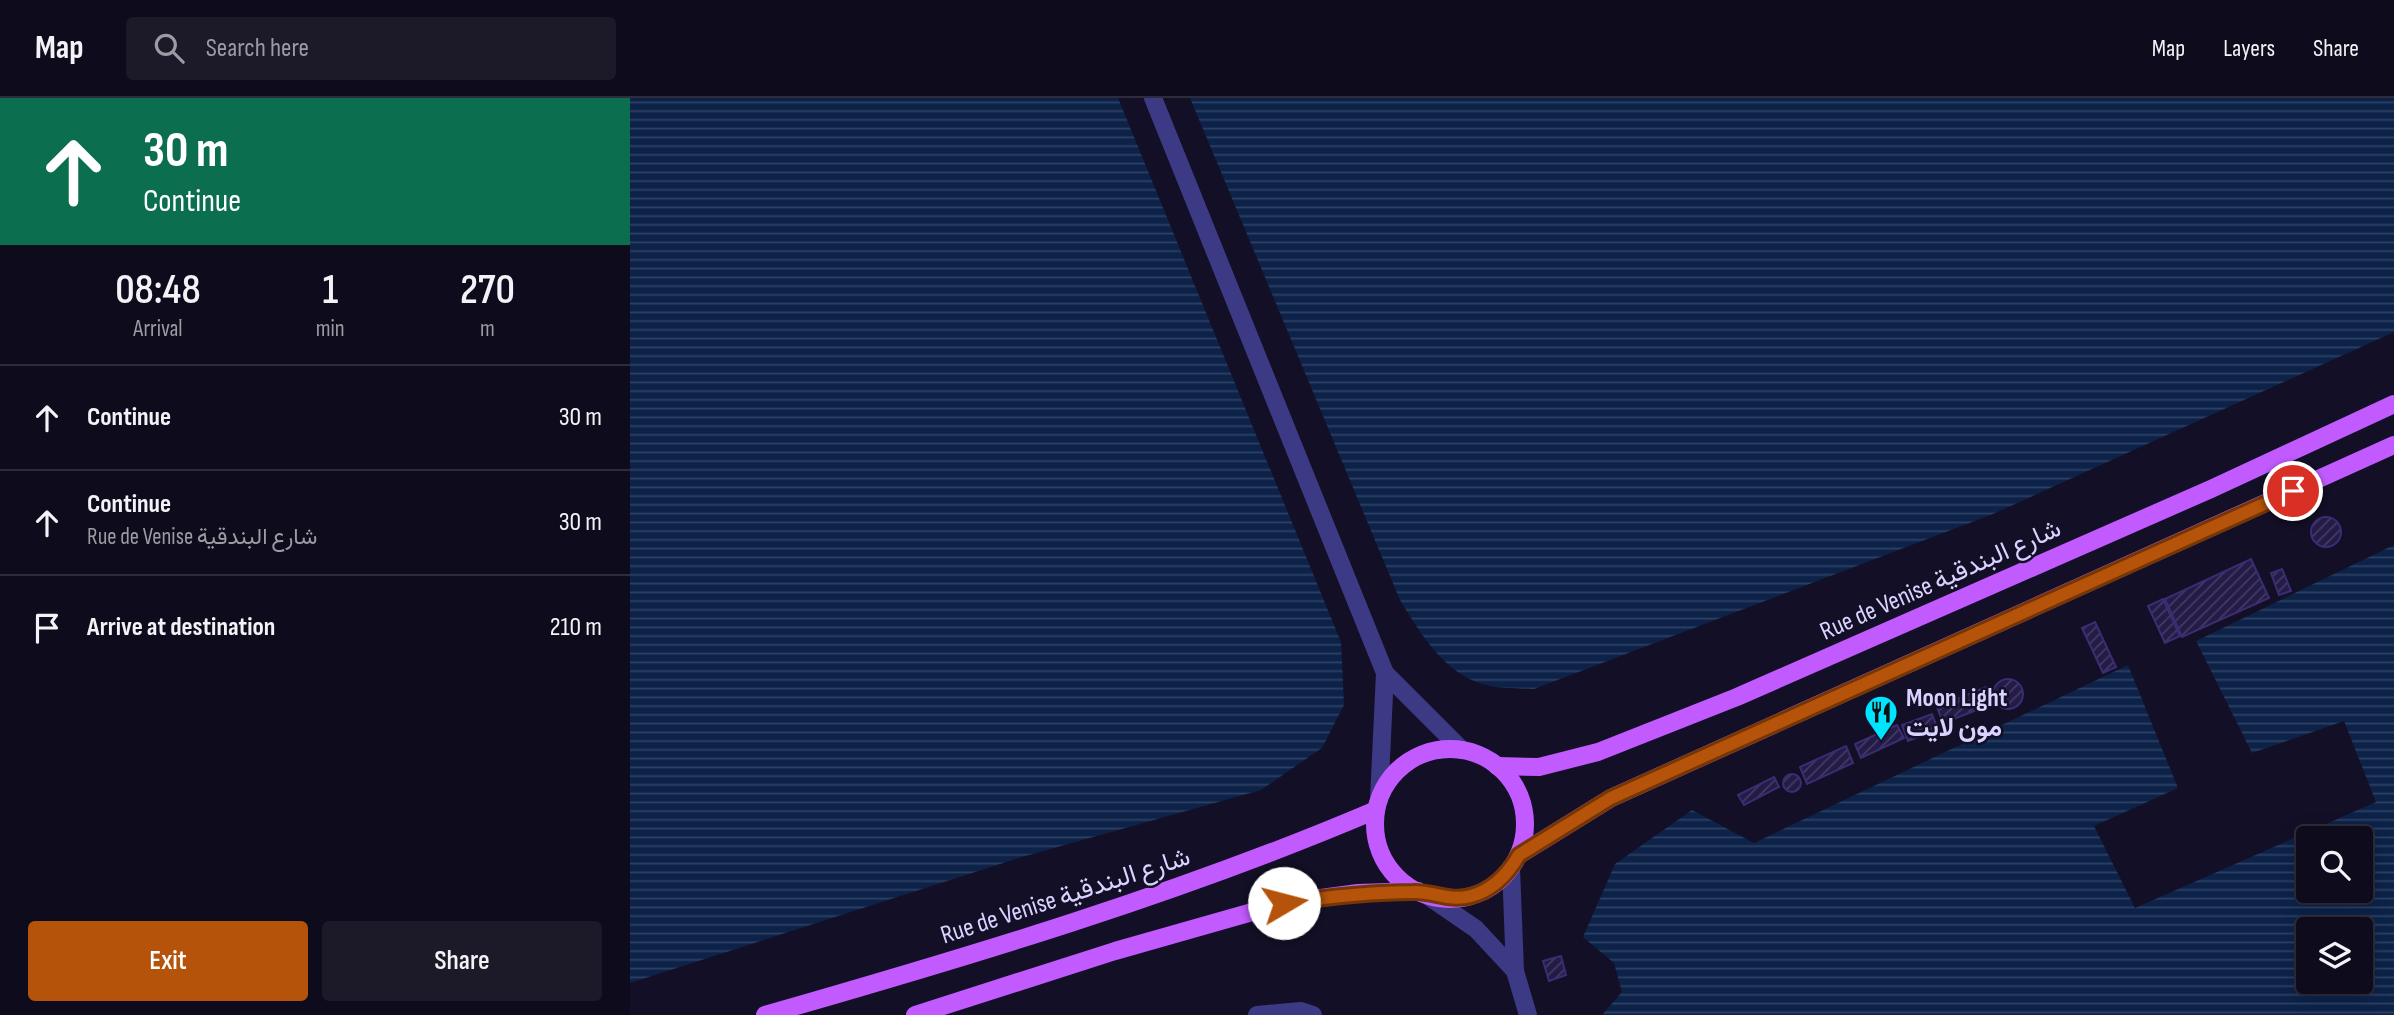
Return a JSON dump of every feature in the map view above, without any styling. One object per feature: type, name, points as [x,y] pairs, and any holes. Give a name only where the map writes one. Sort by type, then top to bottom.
[{"type":"main road","name":"Rue de Venise شارع البندقية","points":[[1497,766],[1539,767],[1598,752],[1737,697],[2211,489],[2394,404]]},
{"type":"main road","points":[[915,1015],[1115,951],[1284,903],[1358,893],[1421,893],[1448,899],[1472,896],[1494,885],[1515,862],[1623,792],[2394,445]]},
{"type":"main road","points":[[1421,893],[1392,872],[1383,857],[1375,826],[1377,805],[1388,781],[1402,765],[1420,754],[1440,749],[1462,750],[1481,755],[1497,766],[1514,784],[1523,807],[1525,831],[1515,862]]},
{"type":"main road","name":"Rue de Venise شارع البندقية","points":[[765,1015],[902,976],[1267,855],[1377,805]]},
{"type":"street","points":[[1153,98],[1385,673],[1462,750]]},
{"type":"street","points":[[1377,805],[1385,673]]},
{"type":"street","points":[[1515,862],[1515,971],[1524,1011]]},
{"type":"street","points":[[1421,893],[1476,929],[1515,971]]},
{"type":"street","points":[[1256,1015],[1301,1011],[1312,1015]]},
{"type":"water","points":[[630,98],[1118,98],[1341,642],[1344,705],[1322,748],[1261,790],[1022,857],[630,983]]},
{"type":"water","points":[[1190,98],[2394,98],[2394,332],[1993,514],[1534,689],[1492,686],[1471,680],[1446,662],[1425,639],[1400,600]]},
{"type":"water","points":[[2394,545],[2394,1015],[1602,1015],[1622,992],[1614,963],[1583,937],[1615,864],[1692,810],[1754,843],[2128,665],[2178,788],[2094,826],[2135,908],[2296,837],[2296,903],[2373,903],[2373,826],[2321,826],[2376,802],[2344,721],[2252,753],[2196,641]]},
{"type":"building","points":[[2326,517],[2336,522],[2341,532],[2336,542],[2326,547],[2316,542],[2311,532],[2316,522]]},
{"type":"building","points":[[2251,559],[2269,598],[2182,637],[2165,599]]},
{"type":"building","points":[[2282,569],[2291,591],[2279,595],[2271,573]]},
{"type":"building","points":[[2163,599],[2180,636],[2165,643],[2148,606]]},
{"type":"building","points":[[2095,622],[2116,667],[2103,673],[2082,628]]},
{"type":"building","points":[[2008,679],[2018,684],[2023,694],[2018,704],[2008,709],[1998,704],[1993,694],[1998,684]]},
{"type":"building","points":[[1986,687],[1993,704],[1943,723],[1937,707]]},
{"type":"building","points":[[1932,714],[1938,730],[1908,741],[1902,725]]},
{"type":"building","points":[[1897,725],[1904,738],[1861,758],[1855,744]]},
{"type":"building","points":[[1846,746],[1853,763],[1807,784],[1800,767]]},
{"type":"building","points":[[1792,774],[1798,777],[1801,783],[1798,789],[1792,792],[1786,789],[1783,783],[1786,777]]},
{"type":"building","points":[[1774,777],[1779,787],[1744,805],[1738,795]]},
{"type":"building","points":[[1561,956],[1566,975],[1549,981],[1543,961]]},
{"type":"place","name":"Moon Light مون لايت","points":[[1881,742]]},
{"type":"route","points":[[1284,903],[1358,893],[1418,891],[1448,899],[1472,896],[1494,885],[1511,868],[1519,855],[1547,835],[1611,798],[2293,491]]}]
